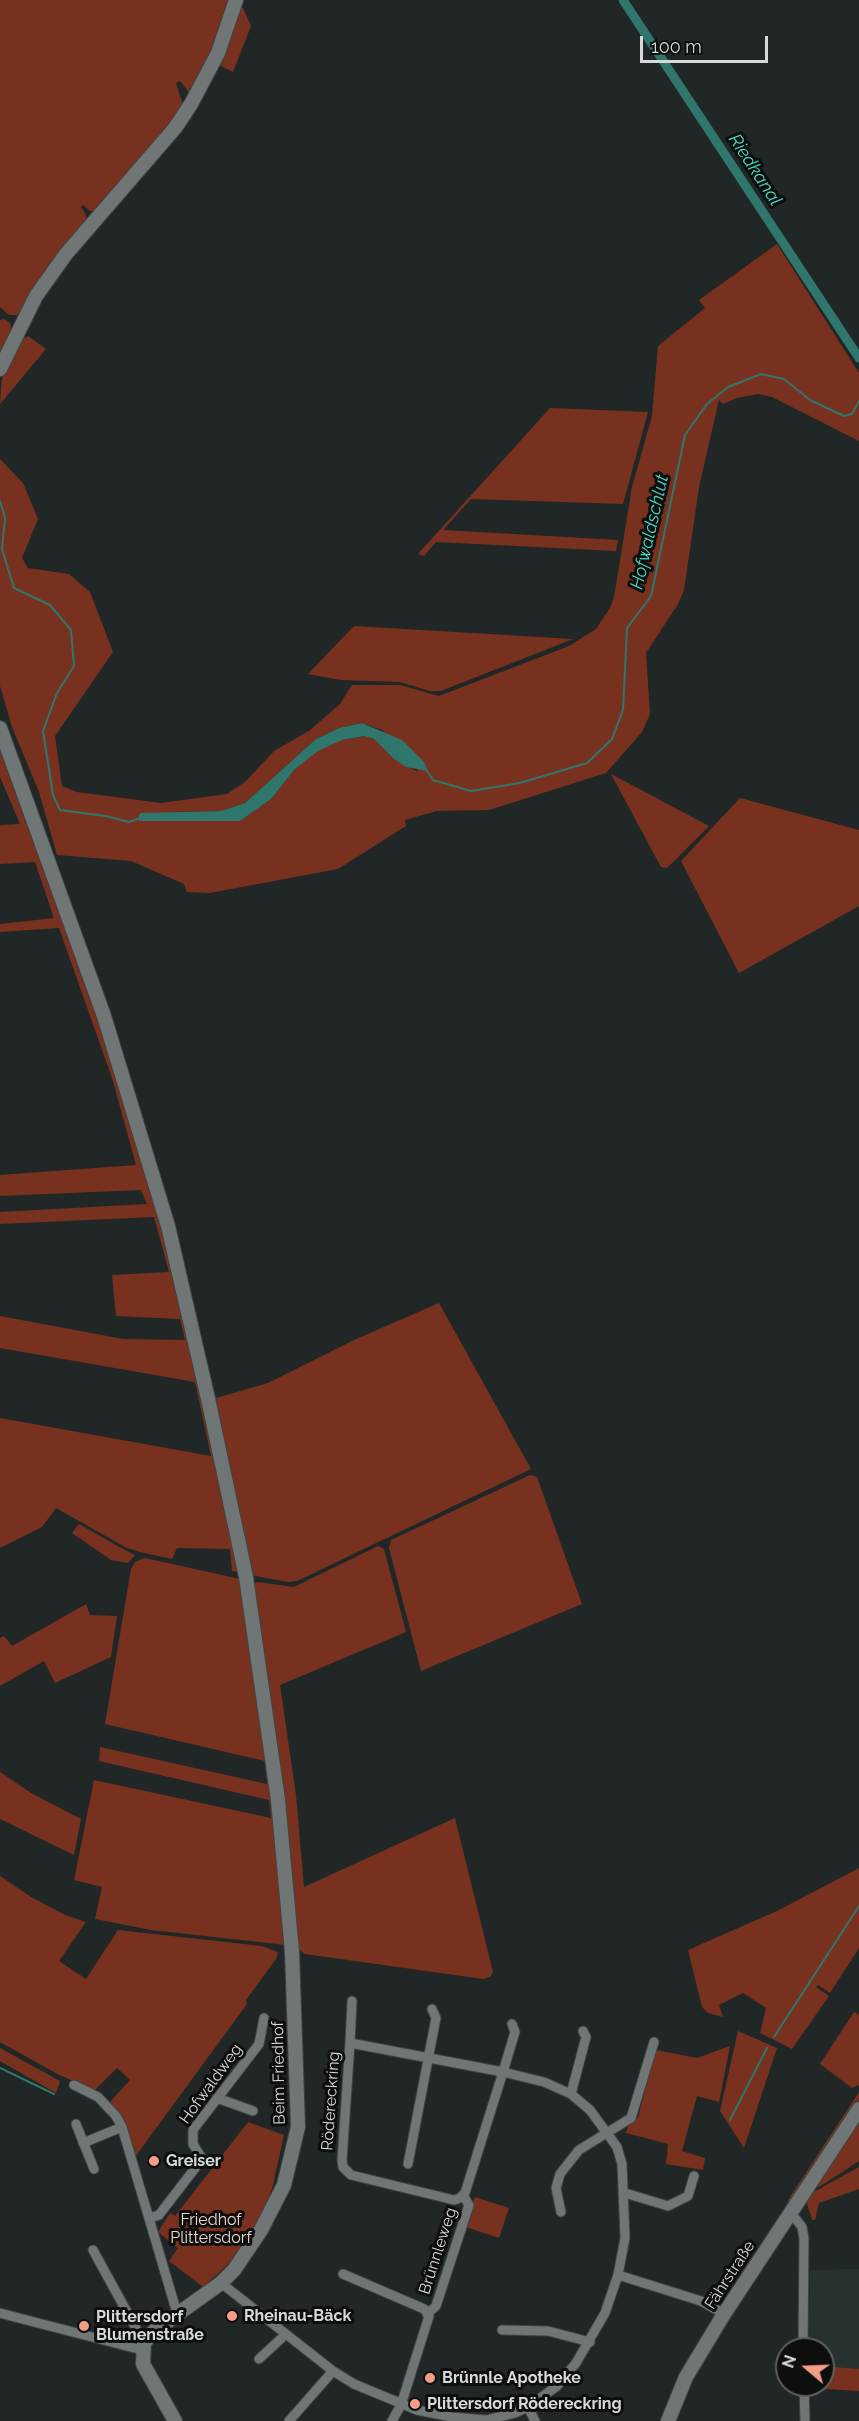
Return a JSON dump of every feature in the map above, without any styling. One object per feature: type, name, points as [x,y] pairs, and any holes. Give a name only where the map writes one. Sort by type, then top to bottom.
[{"type":"main road","points":[[0,369],[31,305],[66,254],[149,159],[191,104],[218,53],[236,0]]},
{"type":"main road","name":"Beim Friedhof","points":[[0,728],[104,1016],[149,1158],[179,1272],[212,1413],[250,1600],[277,1790],[291,1933],[298,2127],[288,2173],[249,2249],[221,2283],[153,2331],[143,2346]]},
{"type":"main road","name":"Fährstraße","points":[[668,2421],[686,2377],[724,2314],[859,2109]]},
{"type":"main road","points":[[143,2346],[148,2375],[175,2421]]},
{"type":"street","points":[[350,2043],[352,2001]]},
{"type":"street","points":[[408,2164],[436,2018],[432,2009]]},
{"type":"street","name":"Hofwaldweg","points":[[150,2218],[159,2215],[199,2163],[201,2157],[193,2144],[193,2130],[259,2044],[264,2019]]},
{"type":"street","points":[[463,2195],[504,2072],[515,2032],[512,2024]]},
{"type":"street","points":[[571,2094],[586,2037],[583,2031]]},
{"type":"street","points":[[561,2212],[556,2188],[560,2174],[579,2150],[631,2118],[654,2042]]},
{"type":"street","name":"Rödereckring","points":[[221,2283],[285,2335],[354,2384],[401,2405],[468,2420],[503,2417],[528,2407],[557,2385],[590,2342],[605,2313],[618,2275],[626,2238],[625,2193],[617,2147],[590,2110],[571,2094],[544,2082],[504,2072],[350,2043],[343,2167],[351,2175],[454,2200],[463,2195]]},
{"type":"street","points":[[74,2085],[98,2097],[116,2116],[122,2127],[177,2313]]},
{"type":"street","points":[[217,2098],[253,2111]]},
{"type":"street","points":[[76,2124],[94,2169]]},
{"type":"street","points":[[83,2143],[122,2127]]},
{"type":"street","points":[[625,2193],[668,2206],[688,2196],[694,2176]]},
{"type":"street","name":"Brünnleweg","points":[[401,2405],[428,2323],[427,2314],[436,2306],[469,2205],[463,2195]]},
{"type":"street","points":[[791,2213],[802,2227],[804,2238],[803,2337]]},
{"type":"street","points":[[93,2250],[143,2346]]},
{"type":"street","points":[[343,2274],[424,2309],[427,2314]]},
{"type":"street","points":[[618,2275],[701,2301],[724,2314]]},
{"type":"street","points":[[0,2313],[143,2346]]},
{"type":"street","points":[[502,2330],[548,2331],[590,2342]]},
{"type":"street","points":[[259,2359],[285,2335]]},
{"type":"street","points":[[289,2421],[333,2371]]},
{"type":"street","points":[[804,2397],[805,2421]]},
{"type":"street","points":[[392,2421],[401,2405]]},
{"type":"street","points":[[528,2407],[535,2421]]},
{"type":"shaded area","points":[[362,723],[402,740],[424,762],[428,771],[406,767],[394,759],[374,739],[364,736],[342,740],[318,751],[295,769],[271,799],[240,821],[139,821],[141,813],[221,811],[245,803],[316,739],[339,728]]},
{"type":"shaded area","points":[[859,2269],[859,2369],[835,2367],[835,2337],[808,2337],[810,2270]]},
{"type":"green space","points":[[0,0],[232,0],[218,39],[190,94],[180,81],[176,83],[183,105],[177,116],[96,211],[90,211],[83,205],[81,207],[86,215],[86,221],[17,315],[9,315],[0,307]]},
{"type":"green space","points":[[240,8],[243,8],[251,26],[233,72],[219,65]]},
{"type":"green space","points":[[777,244],[859,373],[859,441],[772,397],[758,394],[737,398],[723,404],[719,400],[699,487],[684,590],[678,604],[646,653],[650,714],[642,732],[606,773],[489,810],[437,811],[405,820],[406,826],[338,869],[210,893],[187,892],[184,884],[131,861],[57,855],[39,792],[12,727],[0,686],[0,459],[23,483],[38,519],[22,558],[28,568],[69,574],[90,592],[113,652],[55,736],[62,786],[77,792],[161,803],[227,794],[246,781],[274,751],[309,731],[340,704],[352,685],[400,685],[439,696],[569,646],[596,629],[610,608],[614,597],[632,487],[652,416],[658,346],[705,308],[699,300]],"holes":[[[362,723],[382,730],[419,772],[394,759],[374,739],[364,736],[341,740],[318,750],[295,769],[271,799],[240,821],[196,821],[172,812],[221,811],[245,803],[316,739],[339,728]]]},
{"type":"green space","points":[[4,319],[10,323],[12,331],[0,356],[0,320]]},
{"type":"green space","points":[[28,336],[46,349],[0,404],[2,378],[18,342]]},
{"type":"green space","points":[[550,408],[648,412],[623,504],[471,499],[443,530],[618,540],[616,551],[436,542],[424,556],[418,554]]},
{"type":"green space","points":[[354,626],[573,639],[441,691],[430,691],[400,682],[341,680],[308,674]]},
{"type":"green space","points":[[0,745],[95,1004],[161,1217],[240,1569],[237,1572],[232,1571],[230,1549],[177,1548],[172,1559],[140,1552],[125,1547],[56,1508],[42,1527],[0,1548],[0,1418],[211,1456],[195,1382],[0,1348],[0,1316],[123,1339],[185,1340],[180,1319],[116,1316],[112,1275],[169,1272],[154,1217],[0,1224],[0,1212],[147,1204],[141,1190],[0,1196],[0,1175],[136,1165],[113,1081],[59,928],[0,932],[0,924],[54,918],[35,862],[0,864],[0,825],[20,824],[0,777]]},
{"type":"green space","points":[[611,774],[709,826],[667,868],[661,867]]},
{"type":"green space","points":[[740,798],[859,830],[859,906],[739,973],[681,861]]},
{"type":"green space","points":[[439,1303],[531,1469],[297,1581],[288,1582],[255,1576],[251,1572],[216,1398],[268,1383],[354,1340]]},
{"type":"green space","points":[[530,1475],[537,1477],[582,1604],[421,1671],[389,1548],[391,1540]]},
{"type":"green space","points":[[79,1524],[135,1555],[128,1563],[111,1560],[72,1533]]},
{"type":"green space","points":[[378,1546],[384,1549],[406,1632],[280,1685],[296,1795],[304,1887],[455,1818],[493,1972],[490,1977],[483,1979],[305,1954],[298,1949],[253,1585],[257,1582],[294,1587]]},
{"type":"green space","points":[[145,1558],[240,1579],[268,1761],[286,1945],[151,1930],[95,1919],[102,1887],[74,1880],[94,1780],[271,1818],[269,1800],[99,1761],[100,1747],[267,1784],[265,1761],[105,1724],[131,1569],[135,1562]]},
{"type":"green space","points":[[86,1604],[90,1615],[117,1616],[111,1657],[55,1683],[44,1661],[0,1686],[0,1638],[4,1636],[12,1646]]},
{"type":"green space","points":[[0,1772],[31,1793],[81,1819],[74,1855],[0,1819]]},
{"type":"green space","points":[[859,1868],[859,1948],[830,1993],[818,1985],[816,1987],[829,1996],[792,2049],[760,2033],[766,2008],[743,1993],[719,2005],[723,2017],[708,2013],[702,2007],[688,1950],[777,1911]]},
{"type":"green space","points":[[0,1876],[31,1897],[65,1915],[86,1922],[59,1961],[86,1979],[118,1930],[262,1946],[278,1952],[276,1959],[246,2000],[247,2004],[135,2157],[109,2103],[130,2080],[117,2068],[95,2090],[59,2075],[0,2042]]},
{"type":"green space","points":[[854,2012],[859,2015],[859,2085],[852,2088],[820,2064]]},
{"type":"green space","points":[[738,2031],[777,2048],[744,2148],[720,2111]]},
{"type":"green space","points":[[730,2046],[719,2102],[697,2096],[682,2151],[705,2158],[703,2170],[666,2164],[668,2144],[626,2133],[628,2126],[638,2117],[656,2050],[697,2058]]},
{"type":"green space","points":[[0,2048],[60,2081],[56,2093],[0,2061]]},
{"type":"green space","points":[[859,2092],[859,2100],[789,2204],[788,2200]]},
{"type":"green space","points":[[859,2118],[859,2161],[819,2187],[815,2184]]},
{"type":"green space","name":"Friedhof Plittersdorf","points":[[248,2122],[284,2135],[272,2189],[257,2226],[236,2257],[203,2287],[169,2261],[178,2248],[158,2232],[170,2213],[175,2216]]},
{"type":"green space","points":[[859,2167],[859,2189],[819,2203],[815,2220],[812,2220],[806,2200],[810,2194]]},
{"type":"green space","points":[[475,2197],[509,2208],[499,2238],[466,2227]]},
{"type":"green space","points":[[835,2367],[859,2369],[859,2391],[835,2390]]},
{"type":"waterway","name":"Riedkanal","points":[[623,0],[859,358]]},
{"type":"waterway","name":"Hofwaldschlut","points":[[427,771],[433,780],[471,791],[520,783],[587,763],[612,739],[623,710],[627,628],[651,596],[685,435],[707,404],[728,387],[761,374],[784,379],[810,400],[844,416],[852,414],[859,401]]},
{"type":"waterway","name":"Hofwaldschlut","points":[[0,501],[5,518],[2,549],[14,588],[50,605],[71,630],[74,666],[57,693],[43,731],[53,795],[60,810],[106,816],[129,822],[140,818]]},
{"type":"waterway","points":[[774,2037],[859,1906]]},
{"type":"waterway","points":[[730,2120],[767,2048]]},
{"type":"waterway","points":[[0,2068],[54,2094]]},
{"type":"place","name":"Greiser","points":[[154,2161]]},
{"type":"place","name":"Rheinau-Bäck","points":[[232,2316]]},
{"type":"place","name":"Plittersdorf Blumenstraße","points":[[84,2326]]},
{"type":"place","name":"Brünnle Apotheke","points":[[430,2378]]},
{"type":"place","name":"Plittersdorf Rödereckring","points":[[415,2404]]}]
